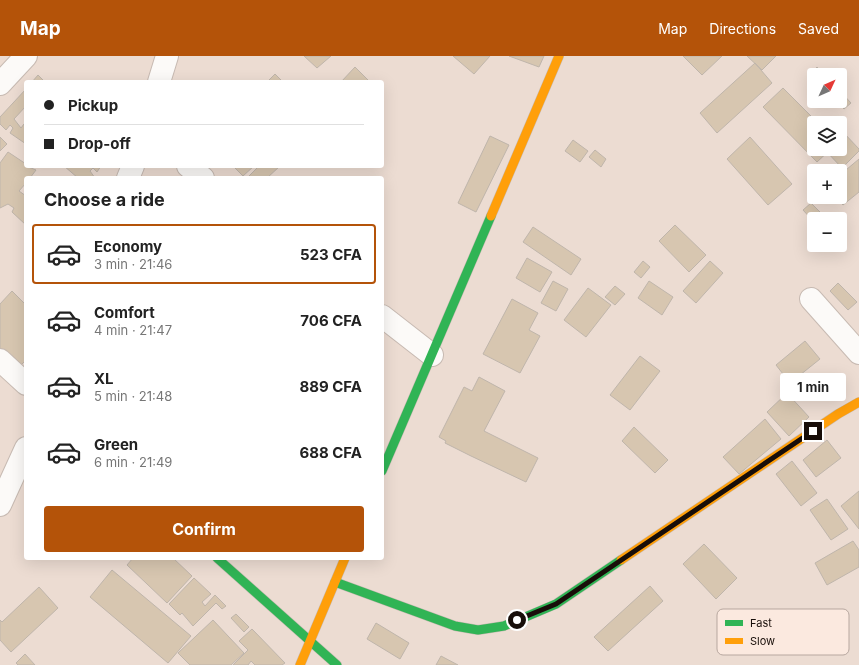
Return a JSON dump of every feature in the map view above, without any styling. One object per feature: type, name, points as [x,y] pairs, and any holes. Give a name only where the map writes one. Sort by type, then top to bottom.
[{"type":"street","points":[[0,84],[26,56]]},
{"type":"street","points":[[160,80],[166,56]]},
{"type":"street","points":[[384,466],[559,56]]},
{"type":"street","points":[[190,168],[200,176]]},
{"type":"street","points":[[811,300],[859,353]]},
{"type":"street","points":[[384,318],[432,355]]},
{"type":"street","points":[[0,360],[24,382]]},
{"type":"street","points":[[334,582],[455,626],[478,630],[504,626],[556,604],[838,414],[859,402]]},
{"type":"street","points":[[0,505],[24,452]]},
{"type":"street","points":[[219,560],[309,642],[337,665]]},
{"type":"street","points":[[300,665],[344,560]]},
{"type":"building","points":[[304,56],[331,56],[317,68]]},
{"type":"building","points":[[453,56],[490,56],[474,74]]},
{"type":"building","points":[[509,56],[544,56],[539,67]]},
{"type":"building","points":[[683,56],[722,56],[702,75]]},
{"type":"building","points":[[747,56],[776,56],[762,70]]},
{"type":"building","points":[[755,63],[772,83],[717,133],[700,113]]},
{"type":"building","points":[[355,67],[368,80],[343,80]]},
{"type":"building","points":[[275,74],[281,80],[269,80]]},
{"type":"building","points":[[38,75],[43,80],[34,80]]},
{"type":"building","points":[[783,88],[811,116],[807,116],[807,152],[763,107]]},
{"type":"building","points":[[24,91],[24,108],[14,119],[21,128],[24,124],[24,143],[10,133],[13,128],[10,125],[6,130],[0,124],[0,117]]},
{"type":"building","points":[[847,99],[851,103],[847,106]]},
{"type":"building","points":[[490,136],[509,145],[476,212],[458,203]]},
{"type":"building","points":[[847,136],[859,149],[859,151],[846,164],[838,164],[831,156],[847,156]]},
{"type":"building","points":[[0,137],[7,144],[0,151]]},
{"type":"building","points":[[750,137],[792,184],[768,205],[727,159]]},
{"type":"building","points":[[573,140],[588,151],[580,162],[565,151]]},
{"type":"building","points":[[595,150],[606,159],[601,167],[589,157]]},
{"type":"building","points":[[8,152],[24,163],[24,168],[36,170],[32,176],[24,176],[24,185],[19,191],[24,195],[24,223],[12,212],[14,208],[8,204],[0,208],[0,163]]},
{"type":"building","points":[[811,156],[823,156],[817,162]]},
{"type":"building","points":[[859,159],[859,192],[847,202],[847,169]]},
{"type":"building","points":[[66,168],[93,168],[90,171],[94,176],[76,176]]},
{"type":"building","points":[[93,168],[100,168],[97,172]]},
{"type":"building","points":[[235,168],[252,168],[243,176]]},
{"type":"building","points":[[257,168],[278,168],[269,176],[249,176]]},
{"type":"building","points":[[812,204],[820,212],[807,212],[807,214],[803,210]]},
{"type":"building","points":[[675,225],[706,255],[689,272],[659,241]]},
{"type":"building","points":[[533,227],[581,259],[571,275],[523,242]]},
{"type":"building","points":[[527,258],[552,272],[540,292],[516,278]]},
{"type":"building","points":[[643,261],[650,267],[641,278],[634,272]]},
{"type":"building","points":[[710,261],[723,273],[696,303],[683,291]]},
{"type":"building","points":[[553,281],[568,289],[556,311],[541,303]]},
{"type":"building","points":[[649,281],[673,297],[662,315],[638,298]]},
{"type":"building","points":[[838,283],[857,302],[848,310],[830,291]]},
{"type":"building","points":[[615,286],[625,294],[615,305],[605,297]]},
{"type":"building","points":[[588,288],[611,305],[586,337],[564,320]]},
{"type":"building","points":[[12,291],[24,303],[24,362],[19,367],[0,349],[0,304]]},
{"type":"building","points":[[512,299],[538,313],[529,330],[540,336],[520,373],[483,354]]},
{"type":"building","points":[[805,341],[820,359],[790,383],[776,365]]},
{"type":"building","points":[[640,356],[660,371],[630,410],[610,395]]},
{"type":"building","points":[[479,377],[505,391],[484,431],[538,458],[526,482],[445,443],[446,441],[439,437],[464,387],[472,391]]},
{"type":"building","points":[[787,393],[809,417],[789,436],[767,412]]},
{"type":"building","points":[[765,419],[781,439],[739,474],[723,457]]},
{"type":"building","points":[[634,427],[668,460],[655,473],[622,441]]},
{"type":"building","points":[[827,440],[841,458],[816,477],[803,460]]},
{"type":"building","points":[[792,461],[817,493],[801,506],[776,474]]},
{"type":"building","points":[[859,491],[859,529],[841,506]]},
{"type":"building","points":[[827,499],[848,529],[831,540],[810,510]]},
{"type":"building","points":[[853,541],[859,550],[859,567],[827,585],[815,563]]},
{"type":"building","points":[[704,544],[737,578],[716,599],[683,564]]},
{"type":"building","points":[[131,560],[175,560],[192,576],[167,603],[127,565]]},
{"type":"building","points":[[112,570],[191,636],[168,663],[90,597]]},
{"type":"building","points":[[194,578],[211,594],[202,602],[205,606],[215,595],[226,606],[222,609],[216,603],[193,626],[182,613],[180,615],[169,604]]},
{"type":"building","points":[[650,586],[663,601],[608,651],[594,637]]},
{"type":"building","points":[[39,587],[58,608],[11,652],[0,640],[0,620],[2,622]]},
{"type":"building","points":[[236,614],[249,627],[244,632],[231,618]]},
{"type":"building","points":[[213,620],[244,653],[231,665],[190,665],[178,653]]},
{"type":"building","points":[[376,623],[409,643],[400,659],[367,639]]},
{"type":"building","points":[[252,629],[285,663],[282,665],[255,665],[251,661],[248,665],[233,665],[248,650],[239,641]]},
{"type":"building","points":[[25,654],[35,665],[18,665],[16,663]]},
{"type":"building","points":[[441,656],[458,665],[436,665]]},
{"type":"traffic: fast","points":[[384,466],[491,216]]},
{"type":"traffic: fast","points":[[219,560],[337,665]]},
{"type":"traffic: fast","points":[[335,582],[455,626],[478,630],[504,626],[556,604],[621,560]]},
{"type":"traffic: slow","points":[[491,216],[559,56]]},
{"type":"traffic: slow","points":[[621,560],[838,414],[859,402]]},
{"type":"traffic: slow","points":[[300,665],[344,560]]},
{"type":"route","points":[[517,620],[556,604],[813,431]]}]
